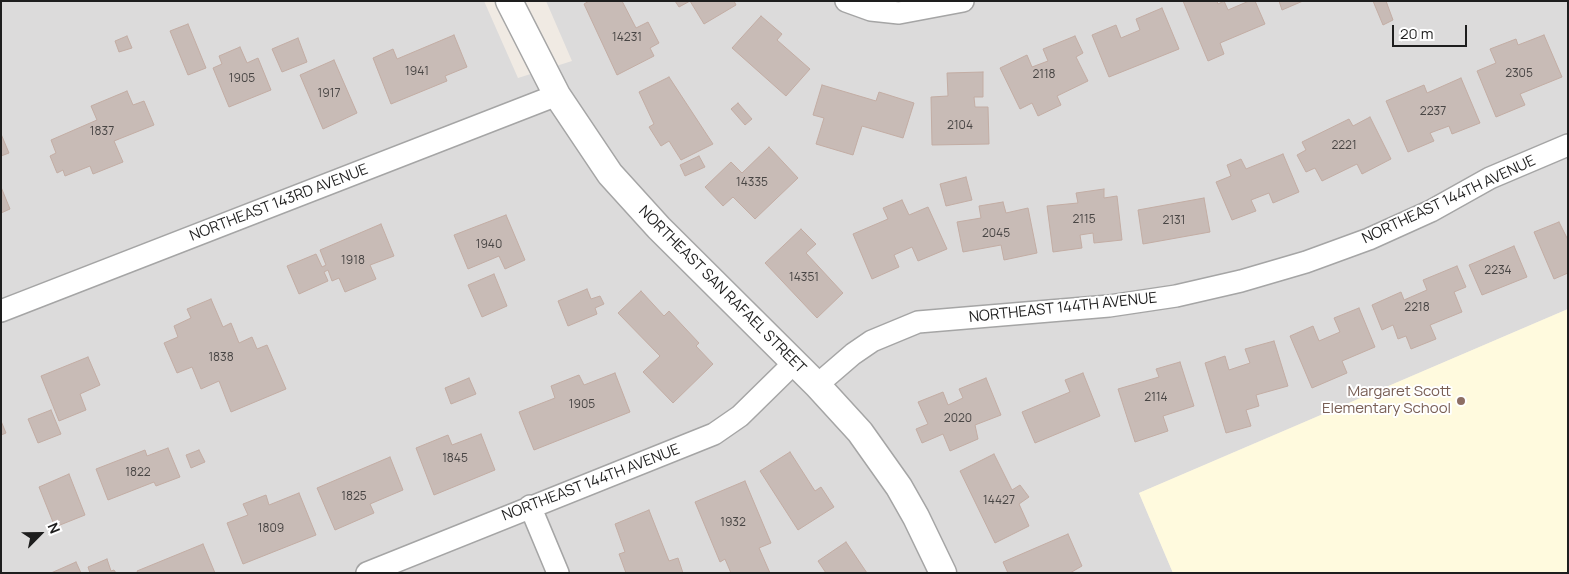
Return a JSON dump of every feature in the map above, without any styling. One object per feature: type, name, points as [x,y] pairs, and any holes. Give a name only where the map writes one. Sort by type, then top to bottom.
[{"type":"street","name":"NORTHEAST SAN RAFAEL STREET","points":[[509,1],[557,95],[604,166],[634,201],[818,385],[860,432],[899,487],[943,573]]},
{"type":"street","points":[[846,1],[871,10],[899,13],[963,1]]},
{"type":"street","name":"NORTHEAST 143RD AVENUE","points":[[1,311],[557,95]]},
{"type":"street","name":"NORTHEAST 144TH AVENUE","points":[[818,385],[853,354],[872,341],[918,322],[1109,306],[1185,294],[1242,281],[1306,262],[1387,231],[1431,211],[1490,178],[1568,146]]},
{"type":"street","name":"NORTHEAST 144TH AVENUE","points":[[367,573],[530,506],[714,434],[740,416],[795,362]]},
{"type":"street","points":[[530,506],[558,573]]},
{"type":"shaded area","points":[[1,1],[484,1],[518,78],[572,61],[546,1],[1568,1],[1568,309],[1139,493],[1173,573],[1,573]]},
{"type":"shaded area","name":"Margaret Scott Elementary School","points":[[1568,309],[1568,573],[1173,573],[1139,493]]},
{"type":"building","points":[[589,1],[622,1],[636,28],[648,22],[659,43],[650,48],[654,56],[617,75],[584,4]]},
{"type":"building","points":[[675,1],[690,1],[679,7]]},
{"type":"building","points":[[690,1],[734,1],[736,5],[704,24]]},
{"type":"building","points":[[1183,1],[1217,1],[1218,4],[1224,1],[1228,10],[1249,1],[1255,1],[1265,24],[1220,43],[1224,54],[1208,61]]},
{"type":"building","points":[[1279,1],[1303,1],[1282,10]]},
{"type":"building","points":[[1373,1],[1386,1],[1393,20],[1383,25]]},
{"type":"building","points":[[1162,8],[1179,49],[1109,77],[1092,35],[1116,25],[1121,38],[1140,30],[1136,19]]},
{"type":"building","points":[[761,16],[782,34],[777,40],[810,69],[786,96],[732,48]]},
{"type":"building","points":[[188,24],[206,68],[188,75],[170,31]]},
{"type":"building","points":[[454,35],[467,67],[445,76],[447,81],[391,104],[373,58],[393,49],[397,59]]},
{"type":"building","points":[[1544,35],[1562,77],[1520,94],[1525,105],[1496,117],[1477,71],[1496,63],[1490,49],[1516,39],[1518,45]]},
{"type":"building","points":[[127,36],[132,48],[119,52],[115,41]]},
{"type":"building","points":[[1075,36],[1083,53],[1076,57],[1088,81],[1057,96],[1061,105],[1038,116],[1032,103],[1020,109],[1000,68],[1027,55],[1032,67],[1048,61],[1043,49]]},
{"type":"building","points":[[298,38],[307,62],[282,72],[272,49]]},
{"type":"building","points":[[240,47],[247,63],[258,58],[271,90],[229,107],[213,68],[222,64],[219,56]]},
{"type":"building","points":[[334,60],[357,113],[323,129],[300,75]]},
{"type":"building","points":[[983,72],[983,97],[974,97],[975,107],[988,107],[989,144],[932,145],[931,97],[948,96],[947,73]]},
{"type":"building","points":[[669,77],[713,144],[681,160],[669,141],[661,146],[649,127],[654,124],[639,92]]},
{"type":"building","points":[[1461,78],[1480,123],[1452,134],[1449,126],[1430,133],[1434,141],[1408,152],[1386,101],[1424,85],[1427,93]]},
{"type":"building","points":[[822,85],[876,101],[879,92],[914,103],[903,138],[862,126],[853,155],[816,144],[824,118],[813,115]]},
{"type":"building","points":[[127,91],[133,105],[144,101],[154,125],[114,141],[123,162],[93,174],[90,166],[65,176],[63,170],[57,173],[50,156],[56,153],[51,140],[97,120],[91,106]]},
{"type":"building","points":[[738,103],[752,119],[745,125],[731,109]]},
{"type":"building","points":[[1370,117],[1391,159],[1362,174],[1357,164],[1322,181],[1315,168],[1306,172],[1297,155],[1306,150],[1302,142],[1349,119],[1353,126]]},
{"type":"building","points":[[1,134],[9,153],[1,156]]},
{"type":"building","points":[[769,147],[798,178],[755,219],[733,197],[723,206],[705,187],[731,162],[742,173]]},
{"type":"building","points":[[1283,154],[1299,192],[1273,203],[1269,193],[1251,200],[1256,211],[1232,220],[1216,182],[1231,176],[1227,165],[1241,159],[1246,169]]},
{"type":"building","points":[[699,156],[705,167],[685,176],[680,165]]},
{"type":"building","points":[[966,177],[972,200],[946,206],[940,184]]},
{"type":"building","points":[[1,187],[10,209],[1,213]]},
{"type":"building","points":[[1104,189],[1104,198],[1117,196],[1122,240],[1094,243],[1093,233],[1080,235],[1082,248],[1053,252],[1047,206],[1078,203],[1076,193]]},
{"type":"building","points":[[1204,198],[1210,232],[1143,244],[1138,210]]},
{"type":"building","points":[[902,200],[909,215],[928,207],[947,249],[918,261],[912,247],[894,255],[899,267],[872,279],[853,234],[888,219],[883,208]]},
{"type":"building","points":[[1003,202],[1006,213],[1028,208],[1037,253],[1004,260],[1001,245],[963,252],[957,222],[981,218],[979,206]]},
{"type":"building","points":[[506,215],[525,260],[505,269],[499,256],[468,269],[454,235]]},
{"type":"building","points":[[1559,222],[1568,240],[1568,273],[1554,279],[1534,232]]},
{"type":"building","points":[[381,224],[394,256],[370,265],[376,279],[345,292],[339,278],[332,281],[328,270],[324,272],[328,281],[299,294],[287,266],[316,254],[322,267],[326,265],[320,250]]},
{"type":"building","points":[[801,229],[816,244],[806,253],[843,293],[817,318],[765,263]]},
{"type":"building","points":[[1514,246],[1527,277],[1482,295],[1469,265]]},
{"type":"building","points":[[1457,266],[1466,287],[1454,292],[1462,312],[1430,325],[1436,339],[1411,349],[1406,336],[1398,339],[1393,325],[1382,330],[1372,305],[1401,292],[1404,300],[1427,290],[1423,280]]},
{"type":"building","points":[[494,274],[507,306],[482,317],[468,285]]},
{"type":"building","points":[[587,289],[591,299],[600,296],[604,304],[595,308],[597,314],[568,326],[558,301]]},
{"type":"building","points":[[641,291],[664,316],[669,311],[699,343],[696,346],[713,364],[673,403],[643,372],[660,356],[618,313]]},
{"type":"building","points":[[211,299],[223,327],[231,323],[239,343],[252,337],[257,349],[267,345],[286,389],[231,412],[219,381],[201,389],[192,367],[177,373],[164,343],[178,337],[174,326],[191,318],[187,309]]},
{"type":"building","points":[[1359,308],[1375,347],[1342,361],[1347,373],[1312,388],[1290,336],[1313,326],[1319,341],[1340,332],[1334,318]]},
{"type":"building","points":[[1274,341],[1288,386],[1256,395],[1259,406],[1246,410],[1251,426],[1226,433],[1205,363],[1225,356],[1229,370],[1250,363],[1245,349]]},
{"type":"building","points":[[88,357],[100,385],[80,394],[86,410],[59,421],[41,376]]},
{"type":"building","points":[[1180,362],[1194,406],[1163,416],[1168,431],[1135,442],[1118,389],[1159,377],[1156,369]]},
{"type":"building","points":[[615,373],[630,412],[534,450],[519,412],[555,398],[551,386],[579,375],[584,385]]},
{"type":"building","points":[[1083,373],[1100,416],[1035,443],[1022,412],[1070,392],[1065,380]]},
{"type":"building","points":[[469,378],[476,394],[451,404],[445,388]]},
{"type":"building","points":[[986,378],[1001,415],[975,425],[978,439],[950,451],[943,434],[922,443],[916,429],[928,424],[918,402],[943,392],[948,405],[963,398],[959,389]]},
{"type":"building","points":[[51,410],[61,434],[38,443],[28,419]]},
{"type":"building","points":[[1,421],[6,433],[1,435]]},
{"type":"building","points":[[481,434],[495,470],[434,495],[416,448],[448,435],[452,445]]},
{"type":"building","points":[[168,448],[180,477],[156,486],[154,482],[108,500],[96,469],[145,450],[147,456]]},
{"type":"building","points":[[199,450],[205,462],[191,468],[186,455]]},
{"type":"building","points":[[790,452],[815,491],[821,487],[834,507],[798,530],[760,471]]},
{"type":"building","points":[[994,454],[1012,490],[1020,485],[1029,497],[1019,504],[1029,526],[995,543],[960,471]]},
{"type":"building","points":[[390,457],[403,490],[370,504],[374,513],[335,530],[317,488]]},
{"type":"building","points":[[69,474],[85,515],[55,527],[39,487]]},
{"type":"building","points":[[745,481],[771,543],[759,548],[770,573],[731,573],[725,559],[720,562],[695,502]]},
{"type":"building","points":[[299,493],[316,535],[243,564],[227,523],[248,515],[243,504],[266,495],[269,505]]},
{"type":"building","points":[[649,510],[669,561],[678,558],[683,573],[626,573],[619,554],[625,552],[615,524]]},
{"type":"building","points":[[1068,534],[1082,566],[1070,573],[1008,573],[1003,562]]},
{"type":"building","points":[[846,542],[867,573],[826,573],[818,561]]},
{"type":"building","points":[[203,544],[215,573],[138,573],[137,571]]},
{"type":"building","points":[[107,559],[111,571],[114,570],[116,573],[90,573],[88,567]]},
{"type":"building","points":[[76,562],[81,573],[51,573]]},
{"type":"place","name":"Margaret Scott Elementary School","points":[[1461,401]]}]
